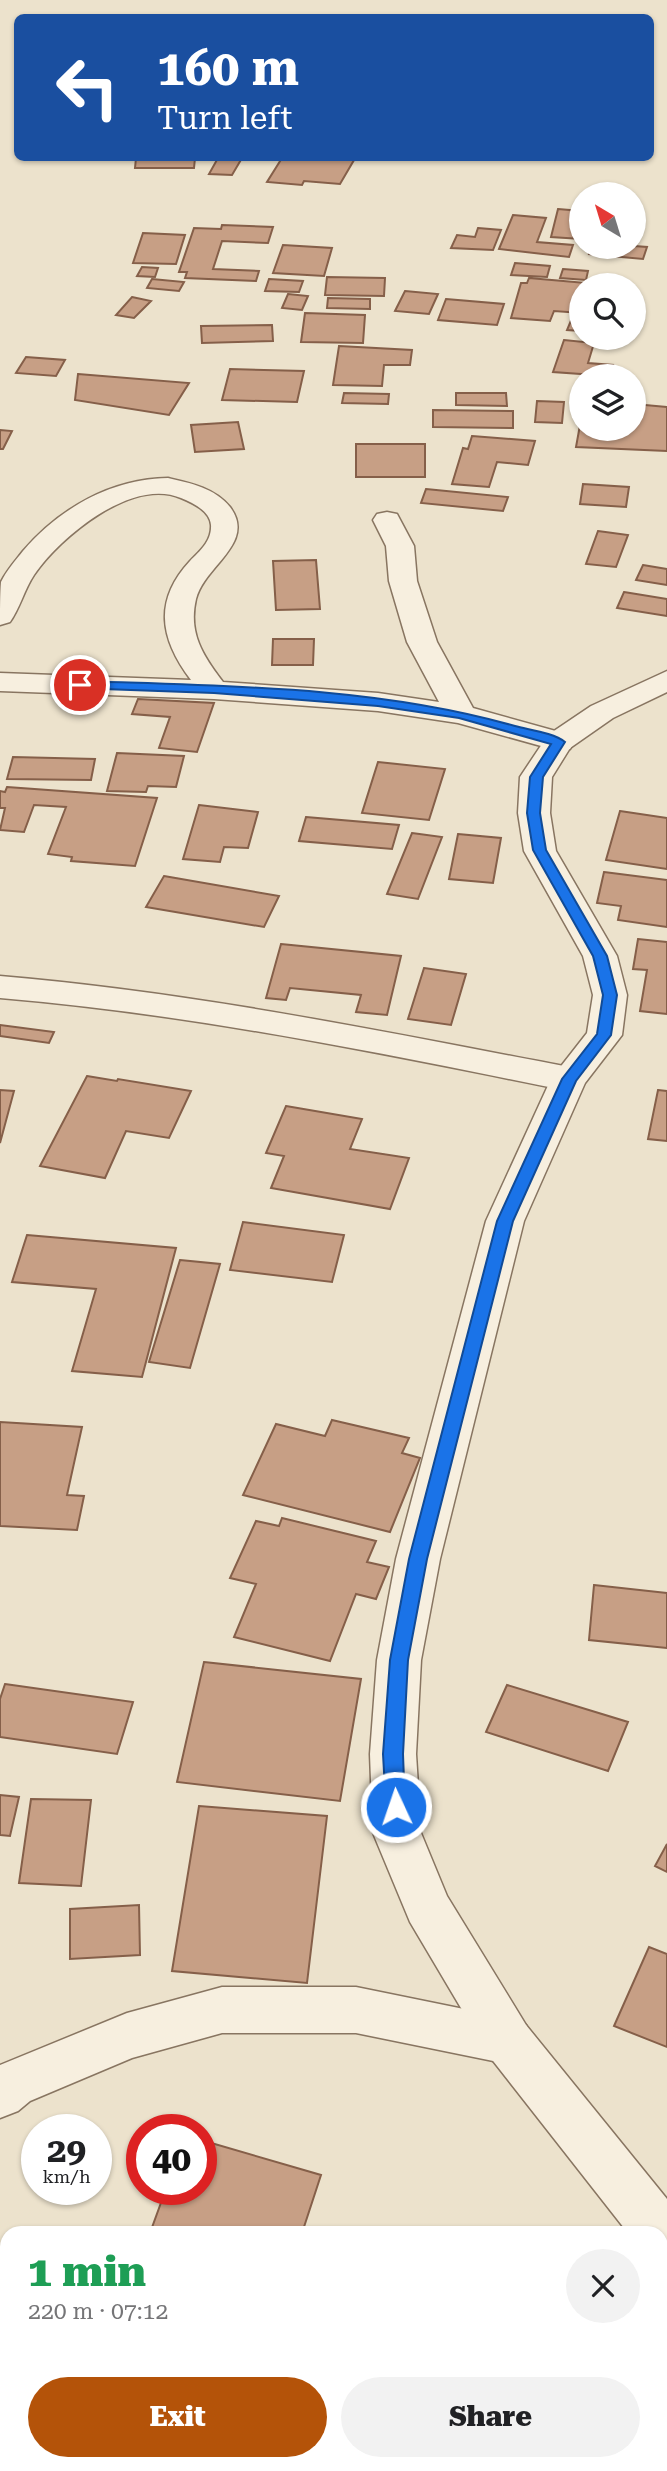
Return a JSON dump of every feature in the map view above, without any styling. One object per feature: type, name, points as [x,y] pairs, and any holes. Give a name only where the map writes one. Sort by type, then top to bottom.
[{"type":"street","points":[[0,616],[10,587],[63,527],[87,508],[111,496],[160,486],[194,492],[214,505],[224,522],[223,538],[190,579],[180,602],[181,636],[193,663],[214,690]]},
{"type":"street","points":[[387,520],[400,546],[403,581],[422,642],[461,715]]},
{"type":"street","points":[[655,2226],[508,2041],[427,1907],[397,1833],[393,1754],[399,1660],[418,1559],[505,1221],[569,1079],[604,1035],[610,995],[600,956],[540,850],[534,813],[536,777],[559,742],[602,712],[667,680]]},
{"type":"street","points":[[0,682],[214,690],[378,702],[461,715],[559,742]]},
{"type":"street","points":[[0,986],[67,991],[210,1012],[569,1079]]},
{"type":"street","points":[[0,2094],[12,2084],[127,2036],[222,2010],[356,2010],[508,2041]]},
{"type":"building","points":[[136,161],[195,161],[194,168],[135,168]]},
{"type":"building","points":[[216,161],[240,161],[232,175],[209,174]]},
{"type":"building","points":[[280,161],[353,161],[340,184],[267,182]]},
{"type":"building","points":[[558,209],[569,210],[569,238],[551,237]]},
{"type":"building","points":[[513,215],[546,218],[537,242],[569,245],[569,257],[499,249]]},
{"type":"building","points":[[222,225],[273,227],[268,243],[222,241],[213,269],[259,271],[256,281],[185,278],[187,272],[179,272],[194,228],[221,229]]},
{"type":"building","points":[[478,228],[501,230],[493,250],[451,248],[457,235],[475,237]]},
{"type":"building","points":[[143,233],[185,235],[176,264],[133,263]]},
{"type":"building","points":[[283,245],[332,248],[324,276],[273,273]]},
{"type":"building","points":[[515,263],[550,266],[547,277],[511,275]]},
{"type":"building","points":[[142,267],[158,268],[155,277],[137,276]]},
{"type":"building","points":[[563,269],[588,271],[569,273],[569,279],[560,278]]},
{"type":"building","points":[[327,277],[385,278],[384,296],[325,295]]},
{"type":"building","points":[[529,278],[569,282],[569,312],[554,311],[550,321],[511,318],[521,283],[527,283]]},
{"type":"building","points":[[152,279],[184,282],[179,291],[147,288]]},
{"type":"building","points":[[269,279],[303,281],[299,292],[265,291]]},
{"type":"building","points":[[405,291],[438,294],[429,314],[395,311]]},
{"type":"building","points":[[288,294],[308,296],[302,310],[282,308]]},
{"type":"building","points":[[132,297],[151,301],[134,318],[116,315]]},
{"type":"building","points":[[328,298],[370,299],[370,309],[327,308]]},
{"type":"building","points":[[446,299],[504,304],[497,325],[438,320]]},
{"type":"building","points":[[305,313],[365,315],[363,343],[301,342]]},
{"type":"building","points":[[272,325],[273,341],[202,343],[201,326]]},
{"type":"building","points":[[564,340],[569,340],[569,350],[592,350],[588,363],[600,364],[569,364],[569,373],[553,372]]},
{"type":"building","points":[[339,346],[412,350],[410,365],[384,365],[382,386],[333,385]]},
{"type":"building","points":[[26,357],[65,360],[56,376],[16,373]]},
{"type":"building","points":[[230,369],[304,371],[297,402],[222,400]]},
{"type":"building","points":[[78,374],[189,383],[169,415],[75,400]]},
{"type":"building","points":[[344,393],[389,394],[388,404],[342,403]]},
{"type":"building","points":[[456,393],[506,393],[507,406],[456,405]]},
{"type":"building","points":[[537,401],[564,402],[562,423],[535,422]]},
{"type":"building","points":[[646,405],[667,407],[667,451],[576,447],[577,441],[646,441]]},
{"type":"building","points":[[433,410],[513,411],[513,428],[433,427]]},
{"type":"building","points":[[238,422],[244,449],[195,452],[191,425]]},
{"type":"building","points":[[0,430],[12,431],[3,449],[0,449]]},
{"type":"building","points":[[472,436],[535,441],[528,465],[497,462],[489,487],[452,484],[463,448],[468,449]]},
{"type":"building","points":[[356,444],[425,444],[425,477],[356,477]]},
{"type":"building","points":[[583,484],[629,487],[626,507],[580,504]]},
{"type":"building","points":[[426,489],[508,497],[503,511],[421,503]]},
{"type":"building","points":[[598,531],[628,535],[616,567],[586,564]]},
{"type":"building","points":[[316,560],[320,609],[276,610],[273,561]]},
{"type":"building","points":[[643,565],[667,569],[667,585],[636,580]]},
{"type":"building","points":[[624,592],[667,599],[667,616],[617,608]]},
{"type":"building","points":[[273,639],[314,639],[313,665],[272,665]]},
{"type":"building","points":[[138,699],[214,703],[197,752],[159,748],[170,717],[132,714]]},
{"type":"building","points":[[117,753],[184,756],[176,787],[148,786],[146,792],[107,791]]},
{"type":"building","points":[[13,757],[95,759],[91,780],[7,779]]},
{"type":"building","points":[[378,762],[445,769],[429,820],[362,813]]},
{"type":"building","points":[[7,787],[157,798],[135,866],[71,861],[72,857],[48,854],[66,807],[34,805],[24,832],[0,830],[5,808],[0,808],[0,791],[5,792]]},
{"type":"building","points":[[199,805],[258,812],[248,848],[224,847],[220,862],[183,859]]},
{"type":"building","points":[[620,811],[667,818],[667,869],[606,860]]},
{"type":"building","points":[[306,817],[399,825],[392,849],[299,841]]},
{"type":"building","points":[[412,833],[442,837],[418,899],[387,894]]},
{"type":"building","points":[[458,834],[501,838],[493,883],[449,879]]},
{"type":"building","points":[[604,872],[667,880],[667,927],[618,920],[621,906],[597,903]]},
{"type":"building","points":[[164,876],[279,896],[264,927],[146,907]]},
{"type":"building","points":[[638,939],[667,942],[667,1014],[640,1011],[647,970],[633,969]]},
{"type":"building","points":[[281,944],[401,956],[387,1015],[356,1012],[361,995],[290,988],[286,1000],[266,998]]},
{"type":"building","points":[[424,968],[466,974],[451,1025],[408,1019]]},
{"type":"building","points":[[0,1025],[54,1032],[49,1043],[0,1036]]},
{"type":"building","points":[[87,1076],[191,1091],[169,1138],[126,1131],[105,1178],[40,1166]]},
{"type":"building","points":[[0,1090],[14,1091],[0,1143]]},
{"type":"building","points":[[658,1090],[667,1091],[667,1141],[648,1139]]},
{"type":"building","points":[[286,1106],[362,1119],[350,1149],[409,1158],[390,1209],[271,1188],[284,1156],[266,1153]]},
{"type":"building","points":[[243,1222],[344,1235],[332,1282],[230,1270]]},
{"type":"building","points":[[27,1235],[176,1248],[142,1377],[72,1371],[96,1289],[12,1282]]},
{"type":"building","points":[[180,1260],[220,1264],[190,1368],[149,1362]]},
{"type":"building","points":[[332,1420],[409,1438],[402,1453],[420,1458],[390,1532],[243,1495],[276,1424],[325,1436]]},
{"type":"building","points":[[0,1422],[82,1427],[67,1495],[84,1496],[77,1530],[0,1526]]},
{"type":"building","points":[[282,1518],[376,1541],[367,1562],[389,1567],[376,1599],[356,1594],[330,1661],[234,1637],[256,1584],[230,1578],[256,1521],[279,1526]]},
{"type":"building","points":[[594,1585],[667,1593],[667,1648],[589,1640]]},
{"type":"building","points":[[204,1662],[361,1679],[340,1801],[177,1782]]},
{"type":"building","points":[[5,1684],[133,1702],[117,1754],[0,1737],[0,1699]]},
{"type":"building","points":[[507,1685],[628,1722],[608,1771],[486,1732]]},
{"type":"building","points":[[0,1795],[19,1797],[10,1836],[0,1835]]},
{"type":"building","points":[[31,1799],[91,1800],[81,1886],[19,1883]]},
{"type":"building","points":[[199,1806],[327,1816],[307,1983],[172,1971]]},
{"type":"building","points":[[667,1844],[667,1872],[655,1866]]},
{"type":"building","points":[[139,1905],[140,1955],[70,1959],[70,1909]]},
{"type":"building","points":[[649,1947],[667,1954],[667,2047],[614,2026]]},
{"type":"building","points":[[217,2145],[321,2175],[304,2226],[153,2226],[160,2205],[217,2205]]},
{"type":"route","points":[[80,685],[292,694],[378,702],[461,715],[559,742],[536,777],[534,813],[540,850],[600,956],[610,995],[604,1035],[569,1079],[505,1221],[418,1559],[399,1660],[393,1754],[396,1807]]}]
